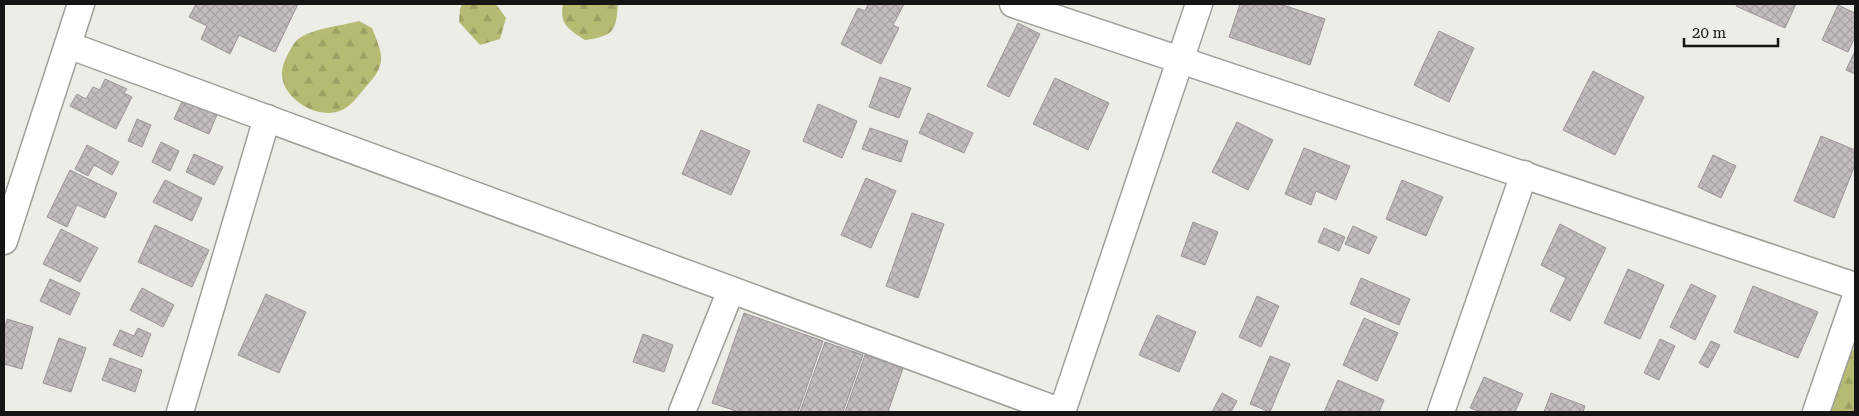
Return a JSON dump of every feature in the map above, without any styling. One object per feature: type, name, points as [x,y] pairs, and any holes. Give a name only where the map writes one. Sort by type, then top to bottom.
[{"type":"street","points":[[4,241],[8,212],[81,4]]},
{"type":"street","points":[[1013,4],[1855,286]]},
{"type":"street","points":[[68,45],[1062,412],[1199,4]]},
{"type":"street","points":[[180,412],[267,118]]},
{"type":"street","points":[[1441,412],[1524,174]]},
{"type":"street","points":[[682,412],[731,290]]},
{"type":"street","points":[[1816,412],[1855,299]]},
{"type":"green space","points":[[462,4],[496,4],[506,18],[500,39],[480,45],[459,22]]},
{"type":"green space","points":[[563,4],[618,4],[616,20],[612,31],[602,36],[585,40],[566,26],[562,17]]},
{"type":"green space","points":[[359,21],[372,28],[379,47],[381,60],[377,73],[354,101],[342,110],[334,113],[325,113],[307,108],[292,96],[286,89],[283,81],[282,70],[290,50],[297,40],[310,33]]},
{"type":"green space","points":[[1855,349],[1855,412],[1828,412],[1847,352]]},
{"type":"building","points":[[196,4],[298,4],[275,52],[239,35],[230,54],[201,39],[207,26],[189,17]]},
{"type":"building","points":[[868,4],[904,4],[893,25],[899,28],[881,64],[841,44],[858,8],[865,11]]},
{"type":"building","points":[[1240,4],[1280,4],[1325,19],[1310,65],[1229,37]]},
{"type":"building","points":[[1737,4],[1796,4],[1785,28],[1736,6]]},
{"type":"building","points":[[1838,5],[1855,13],[1855,37],[1848,52],[1822,40]]},
{"type":"building","points":[[1018,23],[1040,34],[1009,97],[987,86]]},
{"type":"building","points":[[1439,31],[1474,48],[1449,102],[1414,85]]},
{"type":"building","points":[[1855,51],[1855,74],[1846,70]]},
{"type":"building","points":[[1593,71],[1644,97],[1615,155],[1563,130]]},
{"type":"building","points":[[880,77],[911,88],[899,118],[869,107]]},
{"type":"building","points":[[1055,78],[1109,103],[1088,150],[1033,124]]},
{"type":"building","points":[[105,79],[127,89],[124,93],[132,97],[116,129],[70,106],[77,94],[86,99],[93,87],[100,90]]},
{"type":"building","points":[[184,97],[218,112],[209,134],[174,119]]},
{"type":"building","points":[[818,104],[857,121],[842,158],[803,141]]},
{"type":"building","points":[[928,113],[973,133],[964,153],[919,133]]},
{"type":"building","points":[[137,119],[151,125],[142,147],[128,141]]},
{"type":"building","points":[[1237,122],[1273,140],[1248,190],[1212,172]]},
{"type":"building","points":[[870,128],[908,141],[901,162],[862,149]]},
{"type":"building","points":[[701,130],[750,151],[731,195],[682,174]]},
{"type":"building","points":[[1821,136],[1855,150],[1855,165],[1834,218],[1794,201]]},
{"type":"building","points":[[161,142],[179,151],[170,171],[152,162]]},
{"type":"building","points":[[87,145],[119,162],[112,175],[94,165],[88,176],[75,169]]},
{"type":"building","points":[[1304,148],[1350,166],[1336,200],[1316,191],[1311,205],[1285,194]]},
{"type":"building","points":[[194,154],[223,167],[214,185],[186,172]]},
{"type":"building","points":[[1713,155],[1736,166],[1721,198],[1698,187]]},
{"type":"building","points":[[70,170],[117,193],[105,218],[77,205],[67,227],[47,217]]},
{"type":"building","points":[[866,178],[896,191],[871,248],[841,235]]},
{"type":"building","points":[[165,180],[202,198],[192,221],[153,202]]},
{"type":"building","points":[[1402,180],[1443,197],[1426,236],[1386,219]]},
{"type":"building","points":[[912,213],[944,224],[918,298],[886,286]]},
{"type":"building","points":[[1193,222],[1218,232],[1205,265],[1181,256]]},
{"type":"building","points":[[1560,224],[1606,248],[1570,321],[1550,311],[1566,278],[1541,265]]},
{"type":"building","points":[[155,225],[209,250],[192,287],[138,262]]},
{"type":"building","points":[[1353,226],[1377,237],[1369,254],[1345,244]]},
{"type":"building","points":[[1324,228],[1345,237],[1339,251],[1318,242]]},
{"type":"building","points":[[61,229],[98,248],[80,282],[43,264]]},
{"type":"building","points":[[1628,269],[1664,285],[1640,339],[1604,323]]},
{"type":"building","points":[[1361,278],[1410,299],[1399,325],[1350,304]]},
{"type":"building","points":[[50,279],[80,293],[70,315],[40,301]]},
{"type":"building","points":[[1691,284],[1716,296],[1695,340],[1670,327]]},
{"type":"building","points":[[1753,286],[1818,312],[1798,358],[1734,332]]},
{"type":"building","points":[[142,288],[174,305],[163,327],[130,310]]},
{"type":"building","points":[[266,294],[306,312],[279,373],[238,355]]},
{"type":"building","points":[[1257,296],[1279,306],[1261,347],[1239,337]]},
{"type":"building","points":[[744,313],[823,341],[798,412],[739,412],[712,403]]},
{"type":"building","points":[[1157,315],[1196,332],[1179,372],[1139,355]]},
{"type":"building","points":[[1364,318],[1398,333],[1377,381],[1343,365]]},
{"type":"building","points":[[7,319],[33,327],[22,369],[4,364],[4,332]]},
{"type":"building","points":[[138,328],[151,334],[142,357],[113,345],[120,330],[134,336]]},
{"type":"building","points":[[643,334],[673,345],[664,372],[633,362]]},
{"type":"building","points":[[59,338],[86,348],[71,392],[43,383]]},
{"type":"building","points":[[1660,339],[1675,346],[1659,380],[1644,373]]},
{"type":"building","points":[[1711,341],[1720,345],[1708,368],[1699,363]]},
{"type":"building","points":[[825,342],[863,355],[843,412],[800,412]]},
{"type":"building","points":[[865,355],[903,368],[888,412],[845,412]]},
{"type":"building","points":[[1270,356],[1290,364],[1270,412],[1250,404]]},
{"type":"building","points":[[110,358],[142,370],[135,392],[102,380]]},
{"type":"building","points":[[1484,377],[1523,394],[1515,412],[1481,412],[1470,408]]},
{"type":"building","points":[[1338,380],[1384,400],[1379,412],[1324,412]]},
{"type":"building","points":[[1222,393],[1237,401],[1231,412],[1212,412]]},
{"type":"building","points":[[1551,393],[1585,406],[1583,412],[1544,412]]}]
